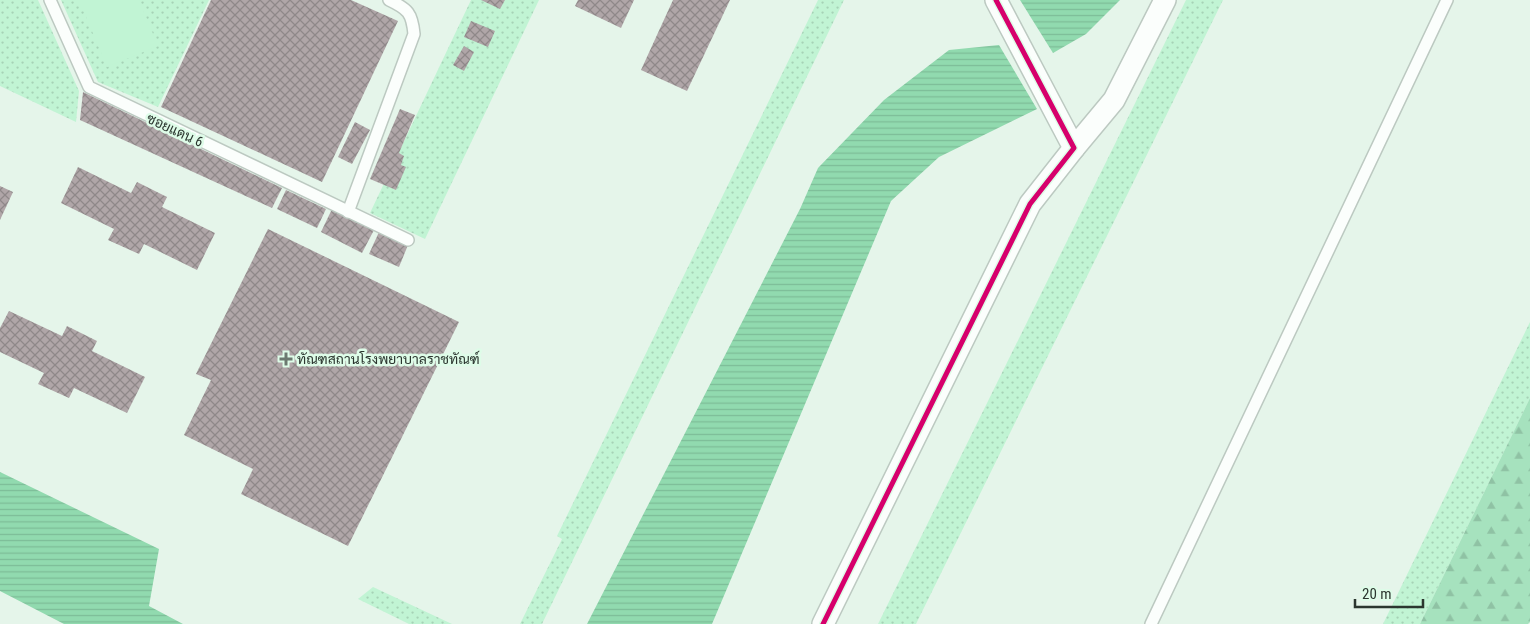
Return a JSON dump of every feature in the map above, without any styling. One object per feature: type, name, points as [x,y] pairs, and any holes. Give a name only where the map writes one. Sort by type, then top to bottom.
[{"type":"street","points":[[996,0],[1074,148]]},
{"type":"street","points":[[823,624],[1030,204],[1114,100],[1165,0]]},
{"type":"lane","name":"ซอยแดน 6","points":[[50,0],[89,87],[408,240]]},
{"type":"lane","points":[[348,212],[414,34],[413,21],[406,8],[389,0]]},
{"type":"lane","points":[[1151,624],[1447,0]]},
{"type":"shaded area","points":[[0,0],[38,0],[79,91],[76,122],[0,86]]},
{"type":"shaded area","points":[[61,0],[209,0],[158,107],[98,82]]},
{"type":"shaded area","points":[[79,0],[139,0],[158,46],[107,67]]},
{"type":"shaded area","points":[[471,0],[539,0],[425,239],[370,213]]},
{"type":"shaded area","points":[[818,0],[844,0],[542,624],[520,624],[562,539],[557,536]]},
{"type":"shaded area","points":[[1020,0],[1120,0],[1086,34],[1053,53]]},
{"type":"shaded area","points":[[1186,0],[1223,0],[916,624],[878,624]]},
{"type":"shaded area","points":[[999,45],[1037,109],[939,157],[891,201],[712,624],[587,624],[800,209],[818,168],[884,100],[949,50]]},
{"type":"shaded area","points":[[1530,322],[1530,398],[1420,624],[1383,624]]},
{"type":"shaded area","points":[[0,472],[159,549],[149,606],[183,624],[64,624],[0,591]]},
{"type":"shaded area","points":[[373,587],[452,624],[409,624],[358,599]]},
{"type":"green space","points":[[1530,398],[1530,622],[1528,624],[1420,624]]},
{"type":"building","points":[[211,0],[351,0],[398,21],[322,182],[161,107]]},
{"type":"building","points":[[481,0],[505,0],[500,9]]},
{"type":"building","points":[[578,0],[634,0],[621,28],[575,6]]},
{"type":"building","points":[[673,0],[730,0],[687,91],[641,70]]},
{"type":"building","points":[[471,21],[495,31],[488,47],[464,37]]},
{"type":"building","points":[[464,46],[474,52],[464,71],[453,65]]},
{"type":"building","points":[[83,92],[282,188],[272,208],[80,120]]},
{"type":"building","points":[[400,109],[415,115],[399,153],[404,156],[401,165],[406,167],[396,190],[370,179]]},
{"type":"building","points":[[355,122],[370,130],[352,164],[338,157]]},
{"type":"building","points":[[78,167],[131,193],[137,182],[167,197],[162,207],[215,233],[197,270],[144,244],[139,254],[108,240],[114,229],[61,203]]},
{"type":"building","points":[[0,186],[13,192],[0,220]]},
{"type":"building","points":[[286,190],[326,209],[317,228],[277,209]]},
{"type":"building","points":[[332,209],[374,230],[362,253],[321,232]]},
{"type":"building","points":[[268,229],[459,322],[348,546],[241,494],[253,469],[184,435],[211,380],[196,374]]},
{"type":"building","points":[[379,232],[408,245],[399,267],[369,254]]},
{"type":"building","points":[[9,311],[62,336],[67,326],[97,341],[92,351],[145,377],[127,413],[74,388],[69,398],[38,384],[44,373],[0,352],[0,328]]},
{"type":"cycle path","points":[[823,624],[1030,204],[1074,148],[996,0]]},
{"type":"place","name":"ทัณฑสถานโรงพยาบาลราชทัณฑ์","points":[[286,359]]}]
